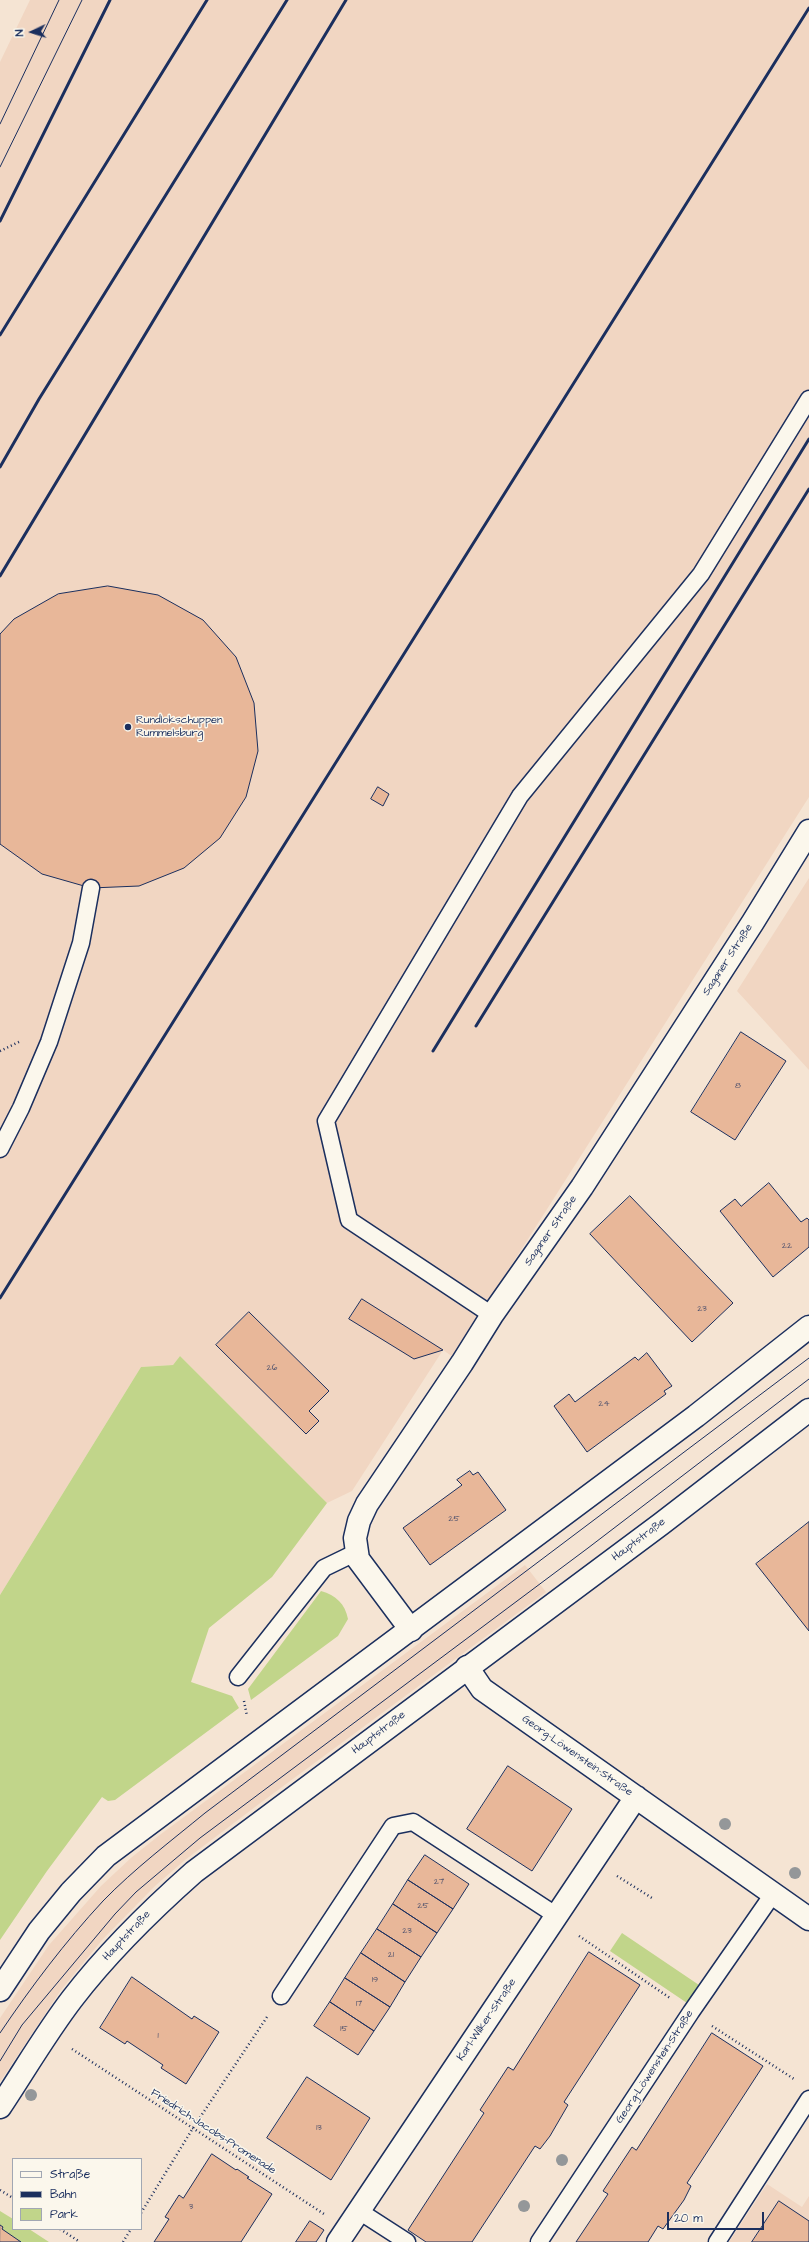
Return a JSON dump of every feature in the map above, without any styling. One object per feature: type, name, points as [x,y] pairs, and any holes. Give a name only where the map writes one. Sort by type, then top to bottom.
[{"type":"main road","name":"Saganer Straße","points":[[411,1630],[358,1559],[355,1538],[359,1520],[367,1504],[462,1363],[492,1315],[582,1187],[753,922],[809,831]]},
{"type":"main road","points":[[0,1990],[39,1931],[71,1892],[106,1856],[696,1416],[809,1327]]},
{"type":"main road","name":"Hauptstraße","points":[[0,2108],[72,1999],[127,1935],[159,1902],[194,1872],[467,1667],[661,1524],[809,1410]]},
{"type":"main road","name":"Georg-Löwenstein-Straße","points":[[467,1667],[482,1689],[809,1919]]},
{"type":"main road","name":"Karl-Wilker-Straße","points":[[342,2235],[636,1797]]},
{"type":"lane","points":[[492,1315],[349,1220],[326,1121],[520,796],[701,574],[809,399]]},
{"type":"lane","points":[[0,1149],[21,1108],[49,1042],[81,944],[91,888]]},
{"type":"lane","points":[[238,1677],[324,1568],[357,1552]]},
{"type":"lane","points":[[281,1996],[393,1826],[413,1822],[557,1916]]},
{"type":"lane","name":"Georg-Löwenstein-Straße","points":[[539,2242],[699,2000],[773,1894]]},
{"type":"lane","points":[[717,2242],[809,2099]]},
{"type":"lane","points":[[359,2211],[407,2242]]},
{"type":"path","points":[[594,1861],[652,1898]]},
{"type":"path","points":[[142,2211],[193,2128],[281,1996]]},
{"type":"path","name":"Friedrich-Jacobs-Promenade","points":[[71,2049],[193,2128],[342,2235]]},
{"type":"path","points":[[0,2190],[12,2197]]},
{"type":"path","points":[[62,2230],[80,2242]]},
{"type":"path","points":[[123,2242],[130,2230]]},
{"type":"shaded area","points":[[30,0],[809,0],[809,797],[453,1357],[443,1350],[352,1491],[327,1503],[180,1356],[173,1365],[141,1367],[0,1595],[0,62]]},
{"type":"shaded area","points":[[809,878],[809,1070],[737,991]]},
{"type":"shaded area","points":[[525,1565],[546,1592],[259,1804],[185,1860],[155,1886],[103,1939],[61,1990],[0,2082],[0,2018],[49,1945],[101,1886],[132,1857],[161,1834]]},
{"type":"shaded area","points":[[767,2184],[802,2207],[809,2196],[809,2242],[729,2242]]},
{"type":"green space","points":[[180,1356],[327,1503],[272,1577],[209,1628],[191,1682],[232,1696],[239,1708],[115,1800],[108,1801],[102,1797],[47,1871],[0,1940],[0,1595],[141,1367],[173,1365]]},
{"type":"green space","points":[[321,1591],[331,1595],[339,1601],[347,1614],[348,1619],[338,1636],[251,1700],[248,1689]]},
{"type":"green space","points":[[622,1933],[699,1985],[687,2003],[610,1951]]},
{"type":"green space","points":[[0,2211],[12,2218],[12,2230],[31,2230],[49,2242],[0,2242]]},
{"type":"building","name":"Rundlokschuppen Rummelsburg","points":[[108,586],[158,595],[203,620],[236,657],[254,703],[258,751],[246,797],[220,838],[184,868],[139,886],[91,888],[42,874],[0,844],[0,634],[14,619],[58,594]]},
{"type":"building","points":[[378,787],[389,794],[383,806],[371,799]]},
{"type":"building","points":[[741,1032],[786,1061],[735,1140],[691,1112]]},
{"type":"building","points":[[769,1183],[801,1222],[807,1218],[809,1220],[809,1247],[773,1277],[720,1211],[735,1199],[741,1206]]},
{"type":"building","points":[[630,1196],[733,1303],[692,1342],[590,1234]]},
{"type":"building","points":[[362,1299],[443,1350],[414,1359],[349,1319]]},
{"type":"building","points":[[249,1312],[329,1391],[309,1411],[319,1421],[306,1434],[216,1345]]},
{"type":"building","points":[[647,1353],[672,1386],[664,1391],[666,1394],[587,1452],[554,1406],[569,1394],[575,1402],[635,1357],[638,1360]]},
{"type":"building","points":[[470,1471],[473,1475],[478,1472],[506,1510],[430,1565],[403,1528],[462,1485],[457,1480]]},
{"type":"building","points":[[809,1522],[809,1631],[756,1564]]},
{"type":"building","points":[[508,1766],[572,1809],[532,1871],[467,1829]]},
{"type":"building","points":[[425,1855],[469,1884],[453,1909],[408,1880]]},
{"type":"building","points":[[408,1880],[453,1909],[437,1933],[393,1904]]},
{"type":"building","points":[[393,1904],[437,1933],[421,1957],[377,1929]]},
{"type":"building","points":[[377,1929],[421,1957],[405,1982],[361,1953]]},
{"type":"building","points":[[589,1952],[640,1985],[564,2102],[568,2105],[550,2136],[540,2149],[535,2146],[472,2242],[426,2242],[408,2230],[484,2113],[480,2110],[508,2067],[513,2070]]},
{"type":"building","points":[[361,1953],[405,1982],[390,2007],[345,1978]]},
{"type":"building","points":[[132,1977],[192,2019],[194,2016],[219,2032],[186,2084],[161,2068],[163,2065],[127,2041],[125,2044],[100,2028]]},
{"type":"building","points":[[345,1978],[390,2007],[374,2031],[330,2002]]},
{"type":"building","points":[[330,2002],[374,2031],[358,2055],[314,2026]]},
{"type":"building","points":[[712,2033],[763,2066],[687,2183],[691,2186],[684,2200],[663,2229],[658,2226],[648,2242],[576,2242],[608,2194],[603,2191],[632,2147],[636,2150]]},
{"type":"building","points":[[307,2077],[370,2118],[331,2180],[267,2138]]},
{"type":"building","points":[[212,2154],[249,2177],[247,2178],[272,2194],[241,2242],[154,2242],[169,2219],[165,2217],[179,2195],[183,2198]]},
{"type":"building","points":[[779,2201],[809,2221],[809,2242],[752,2242]]},
{"type":"building","points":[[310,2221],[324,2230],[316,2242],[296,2242]]},
{"type":"building","points":[[0,2225],[3,2227],[2,2229],[21,2242],[0,2242]]},
{"type":"tram line","points":[[0,124],[59,0]]},
{"type":"tram line","points":[[0,167],[82,0]]},
{"type":"tram line","points":[[0,2033],[36,1982],[75,1932],[115,1889],[153,1856],[205,1813],[809,1358]]},
{"type":"tram line","points":[[0,2061],[22,2025],[115,1914],[136,1892],[200,1838],[588,1548],[809,1379]]},
{"type":"railway","points":[[0,221],[110,0]]},
{"type":"railway","points":[[0,335],[207,0]]},
{"type":"railway","points":[[0,467],[39,399],[287,0]]},
{"type":"railway","points":[[0,576],[346,0]]},
{"type":"railway","points":[[0,1298],[809,8]]},
{"type":"railway","points":[[433,1051],[809,439]]},
{"type":"railway","points":[[476,1026],[809,489]]},
{"type":"place","name":"Rundlokschuppen Rummelsburg","points":[[128,727]]}]
